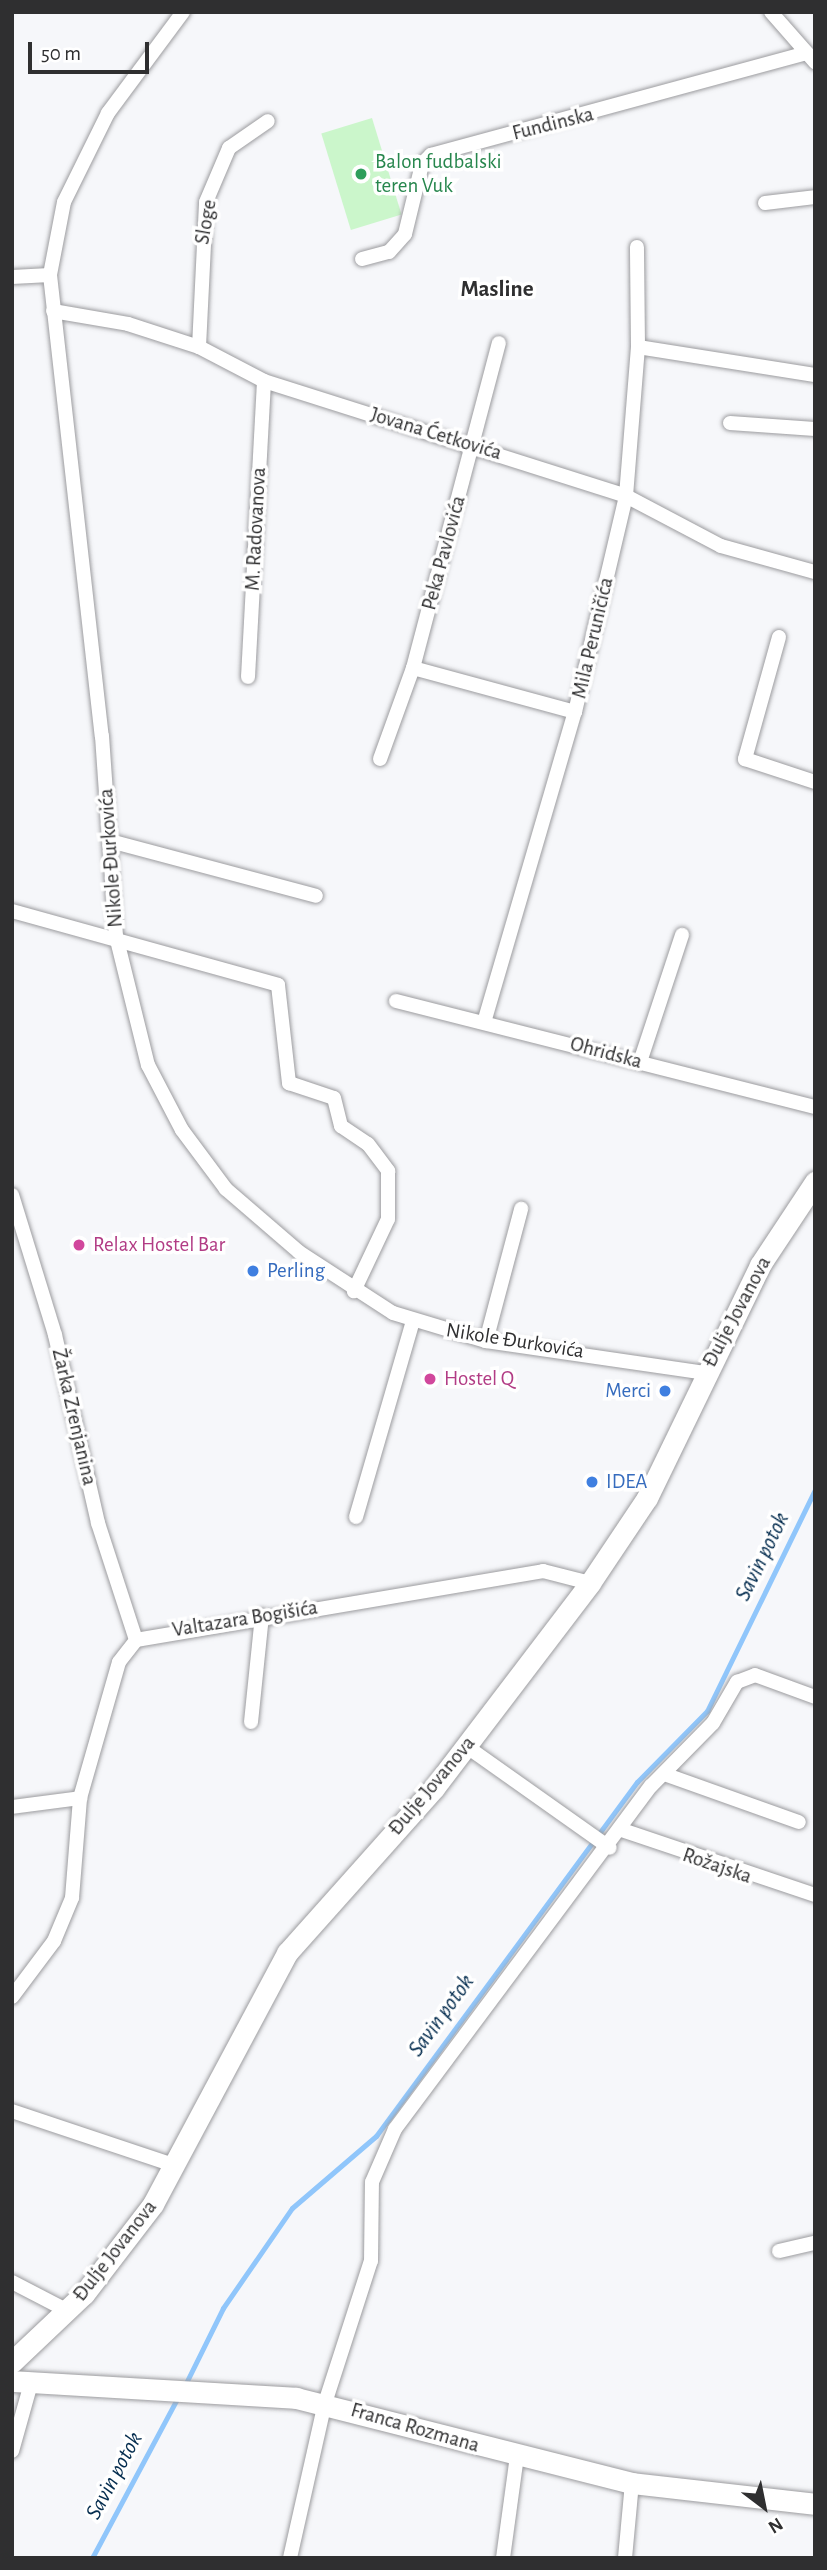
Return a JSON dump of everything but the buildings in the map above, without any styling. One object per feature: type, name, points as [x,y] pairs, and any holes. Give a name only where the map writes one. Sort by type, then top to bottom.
[{"type":"street","name":"Nikole Đurkovića","points":[[183,12],[108,113],[64,202],[50,275],[110,841],[116,936],[148,1065],[182,1130],[241,1203],[354,1291],[412,1321],[486,1341],[705,1373]]},
{"type":"street","points":[[771,12],[810,57]]},
{"type":"street","name":"Fundinska","points":[[362,259],[388,252],[405,234],[422,164],[430,155],[810,57]]},
{"type":"street","name":"Sloge","points":[[199,347],[206,202],[229,148],[268,121]]},
{"type":"street","points":[[765,203],[815,197]]},
{"type":"street","name":"Mila Peruničića","points":[[485,1019],[575,712],[626,496],[638,347],[637,247]]},
{"type":"street","points":[[12,277],[50,275]]},
{"type":"street","name":"Jovana Ćetkovića","points":[[53,311],[128,324],[199,347],[264,381],[473,444],[626,496],[722,546],[815,572]]},
{"type":"street","name":"Peka Pavlovića","points":[[380,760],[413,667],[499,343]]},
{"type":"street","points":[[638,347],[815,375]]},
{"type":"street","name":"M. Radovanova","points":[[248,677],[264,381]]},
{"type":"street","points":[[730,422],[815,429]]},
{"type":"street","points":[[779,637],[745,759],[815,782]]},
{"type":"street","points":[[413,667],[575,712]]},
{"type":"street","points":[[110,841],[316,896]]},
{"type":"street","points":[[12,911],[116,936],[278,985],[284,993],[289,1083],[334,1098],[341,1126],[368,1144],[388,1171],[388,1219],[354,1291]]},
{"type":"street","points":[[640,1062],[682,934]]},
{"type":"street","name":"Ohridska","points":[[396,1001],[485,1019],[815,1107]]},
{"type":"street","name":"Đulje Jovanova","points":[[12,2362],[68,2311],[122,2248],[176,2166],[272,1976],[466,1746],[590,1583],[647,1498],[705,1373],[776,1237],[815,1182]]},
{"type":"street","name":"Žarka Zrenjanina","points":[[12,1195],[55,1335],[98,1523],[136,1640]]},
{"type":"street","points":[[486,1341],[522,1209]]},
{"type":"street","points":[[356,1517],[412,1321]]},
{"type":"street","name":"Valtazara Bogišića","points":[[136,1640],[261,1616],[543,1571],[590,1583]]},
{"type":"street","points":[[251,1722],[261,1616]]},
{"type":"street","points":[[12,1997],[54,1941],[72,1898],[80,1798],[119,1662],[136,1640]]},
{"type":"street","points":[[290,2558],[325,2403],[371,2261],[370,2199],[382,2151],[600,1841],[622,1830],[664,1774],[713,1723],[741,1678],[755,1675],[815,1697]]},
{"type":"street","points":[[466,1746],[600,1841]]},
{"type":"street","points":[[664,1774],[799,1822]]},
{"type":"street","points":[[12,1807],[80,1798]]},
{"type":"street","name":"Rožajska","points":[[622,1830],[815,1895]]},
{"type":"street","points":[[12,2111],[176,2166]]},
{"type":"street","points":[[779,2251],[815,2243]]},
{"type":"street","points":[[12,2282],[68,2311]]},
{"type":"street","points":[[12,2451],[21,2384]]},
{"type":"street","name":"Franca Rozmana","points":[[21,2384],[199,2393],[325,2403],[517,2456],[632,2483],[815,2504]]},
{"type":"street","points":[[503,2558],[517,2456]]},
{"type":"street","points":[[625,2558],[632,2483]]},
{"type":"green space","name":"Balon fudbalski teren Vuk","points":[[372,118],[402,215],[351,230],[321,133]]},
{"type":"waterway","name":"Savin potok","points":[[185,2385],[223,2308],[292,2208],[376,2136],[637,1782],[707,1711],[815,1490]]},
{"type":"waterway","name":"Savin potok","points":[[92,2558],[178,2397]]},
{"type":"place","name":"Balon fudbalski teren Vuk","points":[[361,174]]},
{"type":"place","name":"Relax Hostel Bar","points":[[79,1245]]},
{"type":"place","name":"Perling","points":[[253,1271]]},
{"type":"place","name":"Hostel Q","points":[[430,1379]]},
{"type":"place","name":"Merci","points":[[665,1391]]},
{"type":"place","name":"IDEA","points":[[592,1482]]},
{"type":"district","name":"Masline","points":[[497,290]]}]
